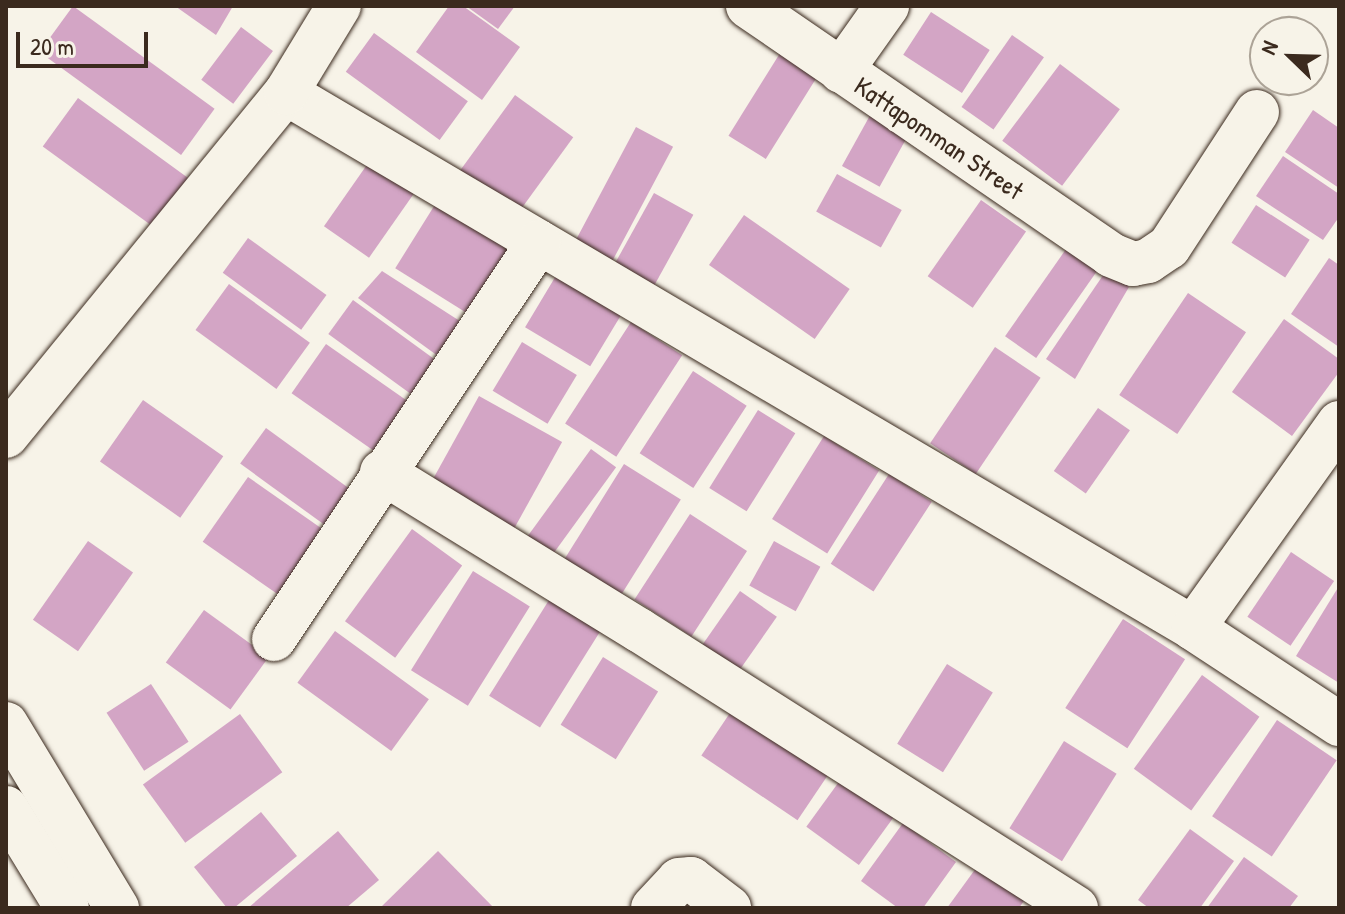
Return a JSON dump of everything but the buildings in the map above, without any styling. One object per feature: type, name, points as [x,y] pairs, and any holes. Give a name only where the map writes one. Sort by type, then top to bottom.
[{"type":"street","points":[[6,436],[286,93],[339,6]]},
{"type":"street","name":"Kattapomman Street","points":[[748,6],[1098,246],[1133,264],[1148,261],[1169,247],[1257,112]]},
{"type":"street","points":[[841,71],[887,6]]},
{"type":"street","points":[[286,93],[1193,628],[1339,724]]},
{"type":"street","points":[[274,639],[382,472],[539,242]]},
{"type":"street","points":[[1193,628],[1339,423]]},
{"type":"street","points":[[382,472],[639,630],[1076,908]]},
{"type":"street","points":[[6,724],[117,908]]},
{"type":"street","points":[[6,808],[67,908]]},
{"type":"street","points":[[653,908],[671,886],[679,880],[691,879],[729,908]]}]
